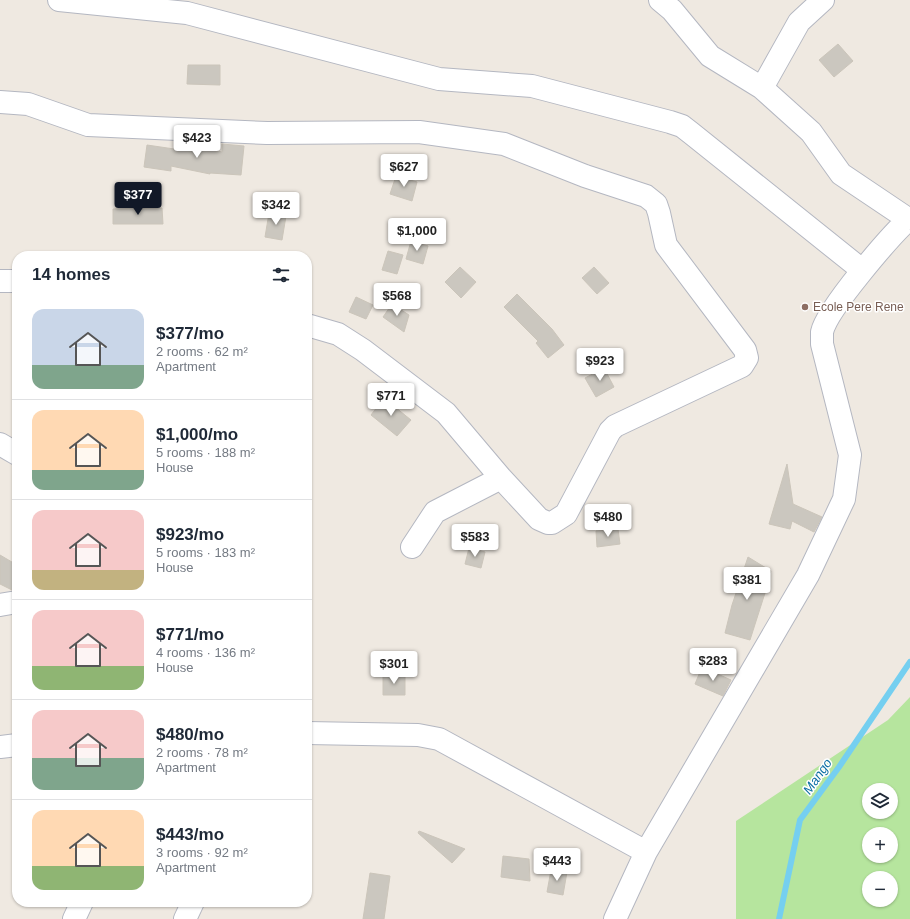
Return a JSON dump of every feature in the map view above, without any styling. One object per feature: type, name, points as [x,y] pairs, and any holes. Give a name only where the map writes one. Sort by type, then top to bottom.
[{"type":"street","points":[[59,0],[187,13],[439,79],[532,86],[682,126],[862,270]]},
{"type":"street","points":[[615,919],[646,852],[808,574],[844,499],[850,455],[822,344],[822,332],[828,319],[862,270],[909,219],[841,174],[816,137],[762,88],[710,56],[672,10],[660,0]]},
{"type":"street","points":[[762,88],[799,22],[823,0]]},
{"type":"street","points":[[0,102],[28,104],[88,125],[267,133],[419,132],[504,144],[585,176],[646,196],[656,204],[666,245],[744,350],[747,358],[742,366],[615,426],[610,431],[566,514],[552,523],[538,519],[500,478],[446,414],[363,350],[338,334],[312,326]]},
{"type":"street","points":[[0,281],[12,281]]},
{"type":"street","points":[[0,444],[12,451]]},
{"type":"street","points":[[412,547],[435,512],[500,478]]},
{"type":"street","points":[[0,605],[12,603]]},
{"type":"street","points":[[312,733],[418,735],[439,739],[646,852]]},
{"type":"street","points":[[0,746],[12,745]]},
{"type":"street","points":[[74,919],[80,907]]},
{"type":"street","points":[[185,919],[191,907]]},
{"type":"green space","points":[[910,697],[910,919],[736,919],[736,821],[888,720]]},
{"type":"building","points":[[838,44],[853,61],[834,77],[819,60]]},
{"type":"building","points":[[188,65],[220,65],[220,85],[187,84]]},
{"type":"building","points":[[182,143],[222,152],[222,144],[244,146],[241,175],[210,174],[171,166],[171,171],[144,167],[147,145],[181,150]]},
{"type":"building","points":[[396,176],[417,182],[412,201],[390,194]]},
{"type":"building","points":[[162,208],[163,224],[113,224],[113,209]]},
{"type":"building","points":[[269,213],[286,216],[282,240],[265,237]]},
{"type":"building","points":[[411,241],[428,246],[423,264],[406,259]]},
{"type":"building","points":[[388,251],[403,255],[397,274],[382,270]]},
{"type":"building","points":[[460,267],[476,282],[461,298],[445,282]]},
{"type":"building","points":[[594,267],[609,283],[597,294],[582,278]]},
{"type":"building","points":[[517,294],[552,329],[564,345],[548,358],[536,343],[538,341],[504,307]]},
{"type":"building","points":[[356,297],[373,305],[366,319],[349,312]]},
{"type":"building","points":[[392,304],[409,315],[404,332],[383,317]]},
{"type":"building","points":[[604,368],[614,387],[596,397],[585,378]]},
{"type":"building","points":[[384,398],[411,420],[397,436],[371,415]]},
{"type":"building","points":[[787,464],[793,504],[822,517],[814,532],[792,521],[790,529],[769,524]]},
{"type":"building","points":[[618,529],[620,544],[597,547],[596,531]]},
{"type":"building","points":[[469,548],[485,552],[481,568],[465,564]]},
{"type":"building","points":[[0,555],[12,562],[12,590],[0,584]]},
{"type":"building","points":[[748,557],[771,571],[759,591],[765,593],[750,640],[725,633],[732,605]]},
{"type":"building","points":[[702,667],[731,680],[723,696],[695,684]]},
{"type":"building","points":[[383,675],[405,675],[405,695],[383,695]]},
{"type":"building","points":[[419,831],[465,849],[452,863],[418,833]]},
{"type":"building","points":[[503,856],[529,859],[530,881],[501,877]]},
{"type":"building","points":[[551,870],[567,872],[563,895],[547,892]]},
{"type":"building","points":[[370,873],[390,876],[384,919],[363,919]]},
{"type":"waterway","name":"Mango","points":[[779,919],[800,820],[839,767],[910,662]]},
{"type":"place","name":"Ecole Pere Rene","points":[[805,307]]}]
